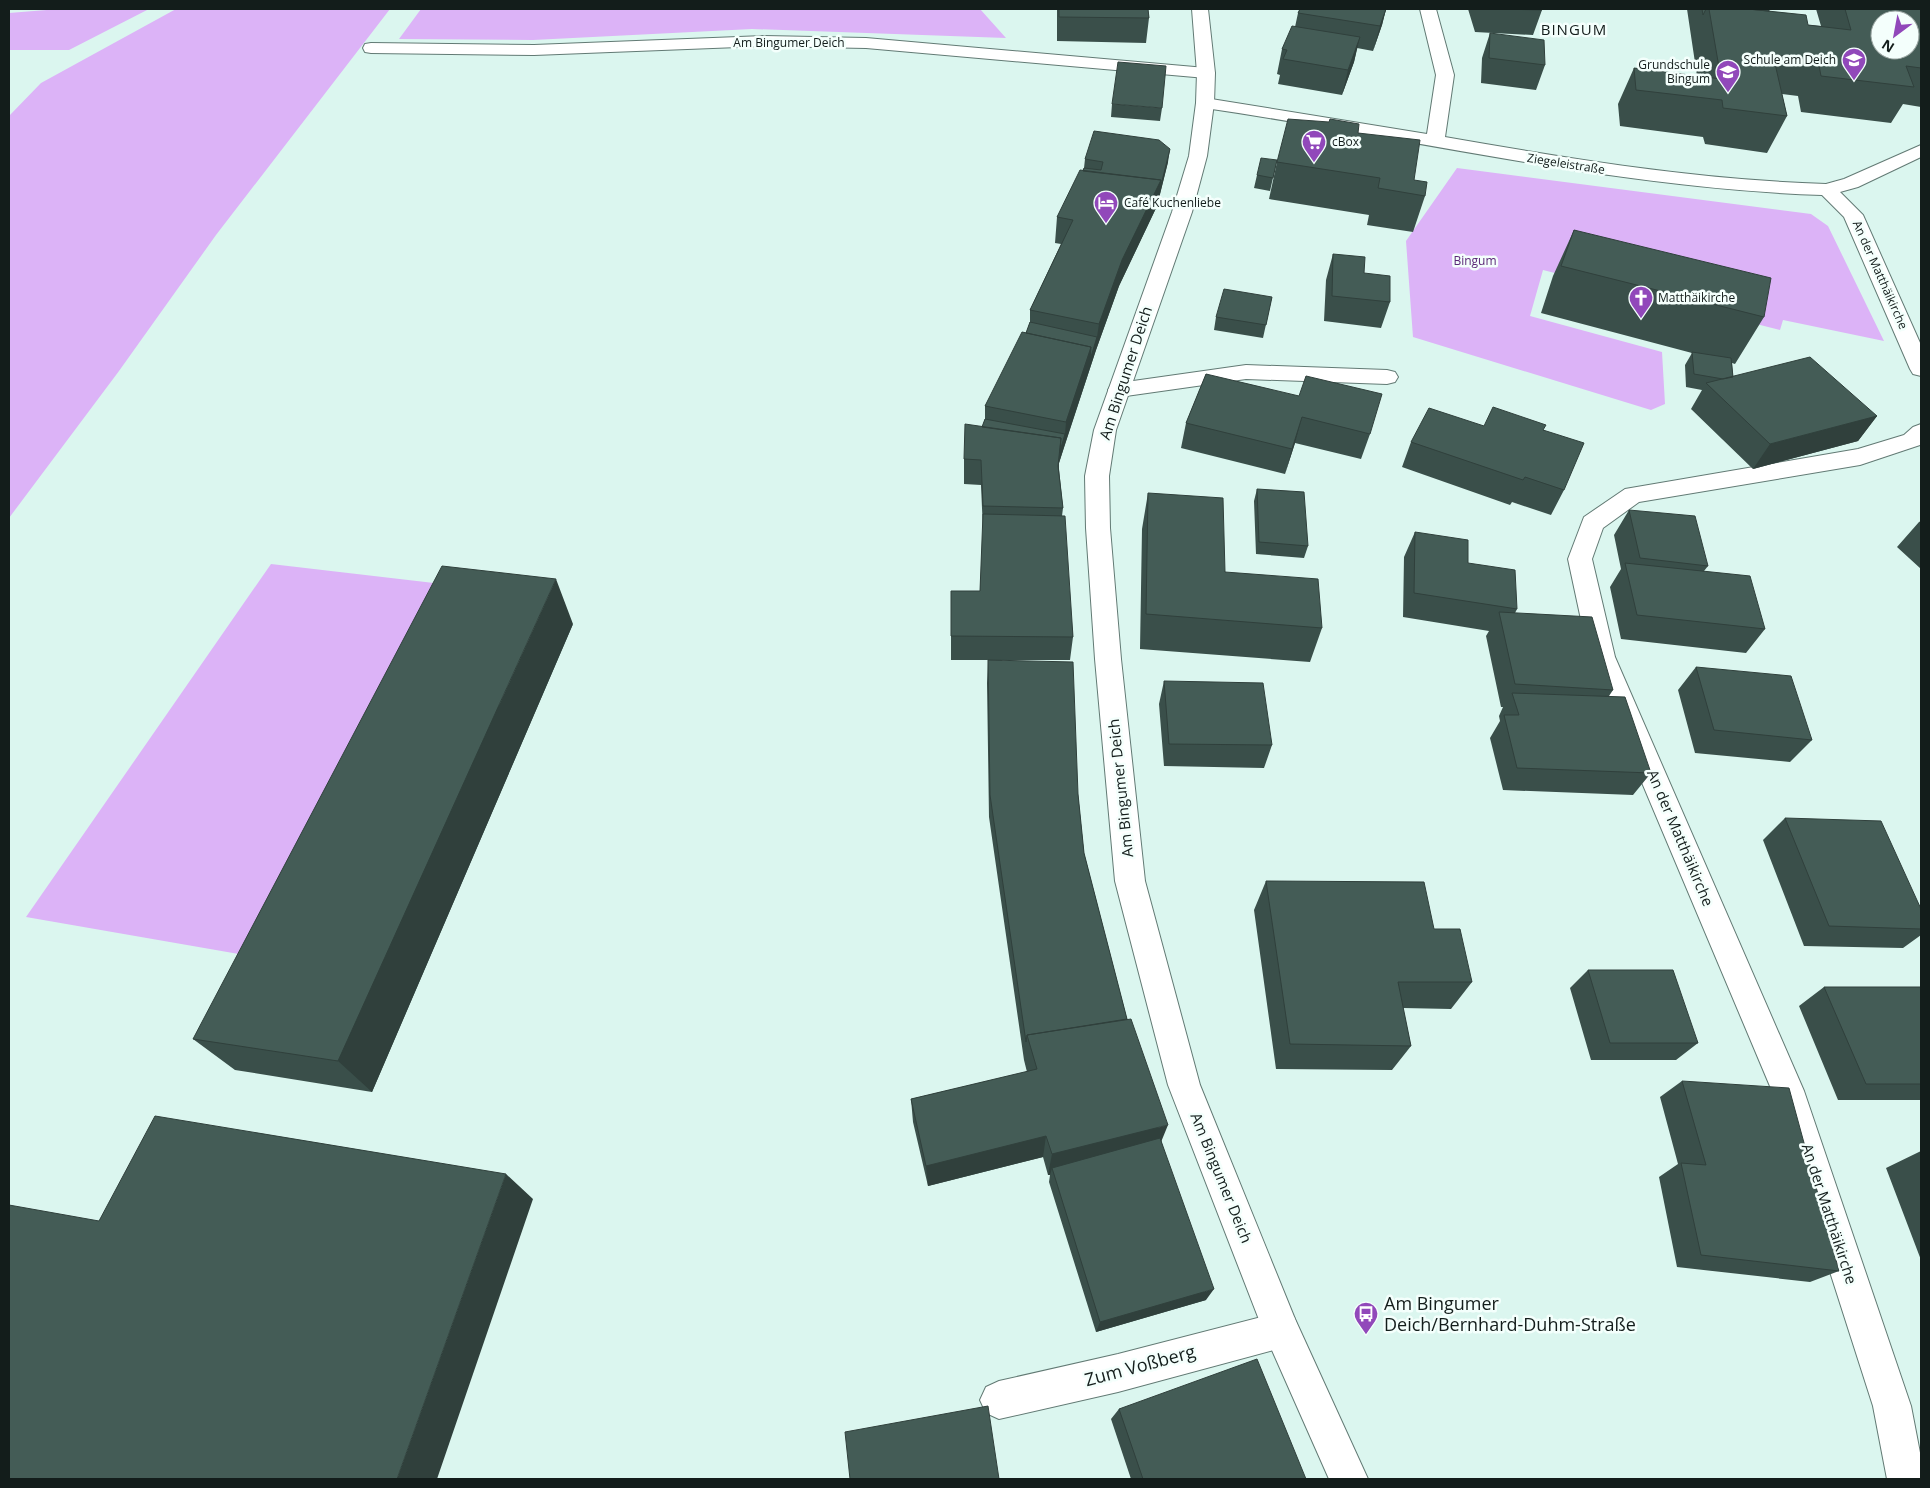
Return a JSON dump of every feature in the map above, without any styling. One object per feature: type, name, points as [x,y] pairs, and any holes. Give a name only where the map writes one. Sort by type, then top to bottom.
[{"type":"street","name":"Am Bingumer Deich","points":[[1200,9],[1206,73],[1205,103],[1198,156],[1182,212],[1103,439],[1097,476],[1108,659],[1130,881],[1184,1085],[1281,1330],[1349,1479]]},
{"type":"street","points":[[1428,9],[1445,75],[1435,141]]},
{"type":"street","name":"Am Bingumer Deich","points":[[371,48],[534,50],[764,41],[866,43],[1206,73]]},
{"type":"street","name":"Ziegeleistraße","points":[[1205,103],[1583,167],[1657,177],[1827,190],[1851,183],[1921,150]]},
{"type":"street","name":"An der Matthäikirche","points":[[1827,190],[1853,215],[1921,368]]},
{"type":"street","points":[[1119,390],[1246,372],[1386,377]]},
{"type":"street","name":"An der Matthäikirche","points":[[1906,1479],[1892,1406],[1788,1092],[1602,657],[1580,559],[1592,523],[1633,495],[1860,457],[1912,440],[1921,432]]},
{"type":"street","name":"Zum Voßberg","points":[[999,1400],[1118,1373],[1281,1330]]},
{"type":"green space","points":[[59,9],[149,9],[69,50],[9,50],[9,13]]},
{"type":"green space","points":[[176,9],[390,9],[216,235],[119,371],[9,518],[9,116],[41,83]]},
{"type":"green space","points":[[421,9],[980,9],[1006,38],[752,29],[533,40],[399,39]]},
{"type":"green space","name":"Bingum","points":[[1457,168],[1811,214],[1828,226],[1884,341],[1783,320],[1780,330],[1543,270],[1530,316],[1662,352],[1665,404],[1651,410],[1413,337],[1406,241]]},
{"type":"green space","points":[[271,564],[451,585],[256,957],[26,917]]},
{"type":"building","points":[[1059,9],[1148,9],[1149,18],[1059,17]]},
{"type":"building","points":[[1300,9],[1386,9],[1380,26],[1298,13]]},
{"type":"building","points":[[1502,9],[1541,9],[1542,10]]},
{"type":"building","points":[[1709,9],[1748,9],[1806,15],[1808,25],[1851,30],[1845,9],[1921,9],[1921,68],[1906,66],[1914,87],[1821,76],[1818,60],[1773,55],[1787,116],[1723,108],[1722,100],[1636,90],[1634,68],[1721,79]]},
{"type":"building","points":[[1748,9],[1769,9],[1769,11]]},
{"type":"building","points":[[1292,26],[1360,37],[1348,70],[1283,59],[1287,50],[1282,49]]},
{"type":"building","points":[[1490,33],[1544,40],[1545,65],[1489,58]]},
{"type":"building","points":[[1118,62],[1166,66],[1162,108],[1112,104]]},
{"type":"building","points":[[1288,119],[1329,122],[1330,119],[1359,124],[1358,133],[1420,140],[1414,180],[1427,182],[1425,196],[1378,188],[1380,178],[1277,162]]},
{"type":"building","points":[[1094,131],[1159,140],[1170,149],[1159,193],[1161,180],[1083,171],[1084,168],[1101,170],[1103,162],[1085,159]]},
{"type":"building","points":[[1261,158],[1277,160],[1273,178],[1257,175]]},
{"type":"building","points":[[1080,170],[1161,180],[1122,260],[1099,324],[1030,310],[1073,220],[1057,217]]},
{"type":"building","points":[[1574,230],[1771,278],[1764,317],[1561,266]]},
{"type":"building","points":[[1333,254],[1365,257],[1364,273],[1390,276],[1390,302],[1332,296]]},
{"type":"building","points":[[1224,289],[1272,297],[1266,325],[1216,317]]},
{"type":"building","points":[[1030,322],[1097,337],[1090,360],[1091,347],[1026,333]]},
{"type":"building","points":[[1022,332],[1091,347],[1066,422],[985,406]]},
{"type":"building","points":[[1692,352],[1731,358],[1733,377],[1723,379],[1694,374]]},
{"type":"building","points":[[1810,357],[1877,416],[1770,444],[1706,383]]},
{"type":"building","points":[[1206,374],[1299,396],[1306,376],[1382,394],[1370,434],[1302,417],[1292,449],[1186,423]]},
{"type":"building","points":[[1493,407],[1546,425],[1543,430],[1584,443],[1564,490],[1525,477],[1523,480],[1411,442],[1429,408],[1484,426]]},
{"type":"building","points":[[985,419],[1065,434],[1060,451],[1061,438],[982,427]]},
{"type":"building","points":[[965,424],[1061,438],[1058,466],[1063,508],[983,506],[981,460],[964,459]]},
{"type":"building","points":[[1257,489],[1304,492],[1308,546],[1259,542]]},
{"type":"building","points":[[1148,493],[1223,498],[1225,572],[1318,579],[1322,628],[1146,614]]},
{"type":"building","points":[[1629,510],[1695,516],[1708,566],[1640,558]]},
{"type":"building","points":[[983,514],[1065,516],[1073,637],[951,636],[951,591],[980,591]]},
{"type":"building","points":[[1415,532],[1468,540],[1468,563],[1515,570],[1517,609],[1414,593]]},
{"type":"building","points":[[1625,563],[1750,576],[1765,629],[1637,615]]},
{"type":"building","points":[[442,566],[556,579],[338,1061],[193,1039]]},
{"type":"building","points":[[1499,612],[1592,617],[1613,690],[1515,684]]},
{"type":"building","points":[[988,660],[1073,662],[1078,794],[1084,853],[1127,1019],[1027,1035],[1026,1042],[990,795]]},
{"type":"building","points":[[1696,667],[1791,676],[1812,740],[1714,730]]},
{"type":"building","points":[[1164,681],[1263,683],[1272,745],[1169,744]]},
{"type":"building","points":[[1512,693],[1625,697],[1651,773],[1517,768],[1504,715],[1519,715]]},
{"type":"building","points":[[1785,818],[1881,821],[1921,909],[1921,929],[1829,926]]},
{"type":"building","points":[[1266,881],[1424,882],[1434,929],[1460,929],[1472,982],[1398,982],[1411,1046],[1290,1044]]},
{"type":"building","points":[[1588,970],[1673,970],[1698,1043],[1610,1043]]},
{"type":"building","points":[[1824,987],[1921,987],[1921,1084],[1866,1084]]},
{"type":"building","points":[[1131,1019],[1168,1125],[1052,1154],[1046,1136],[926,1166],[911,1099],[1037,1069],[1027,1035]]},
{"type":"building","points":[[1682,1081],[1789,1088],[1839,1271],[1701,1255],[1681,1163],[1706,1165]]},
{"type":"building","points":[[155,1116],[506,1174],[397,1479],[9,1479],[9,1205],[99,1221]]},
{"type":"building","points":[[1160,1138],[1214,1289],[1100,1322],[1052,1168]]},
{"type":"building","points":[[1257,1359],[1306,1479],[1143,1479],[1119,1409]]},
{"type":"building","points":[[988,1406],[999,1479],[850,1479],[845,1432]]},
{"type":"place","name":"Schule am Deich","points":[[1854,81]]},
{"type":"place","name":"Grundschule Bingum","points":[[1728,93]]},
{"type":"place","name":"cBox","points":[[1314,163]]},
{"type":"place","name":"Café Kuchenliebe","points":[[1106,224]]},
{"type":"place","name":"Matthäikirche","points":[[1641,319]]},
{"type":"place","name":"Am Bingumer Deich/Bernhard-Duhm-Straße","points":[[1366,1335]]},
{"type":"district","name":"BINGUM","points":[[1574,30]]}]
